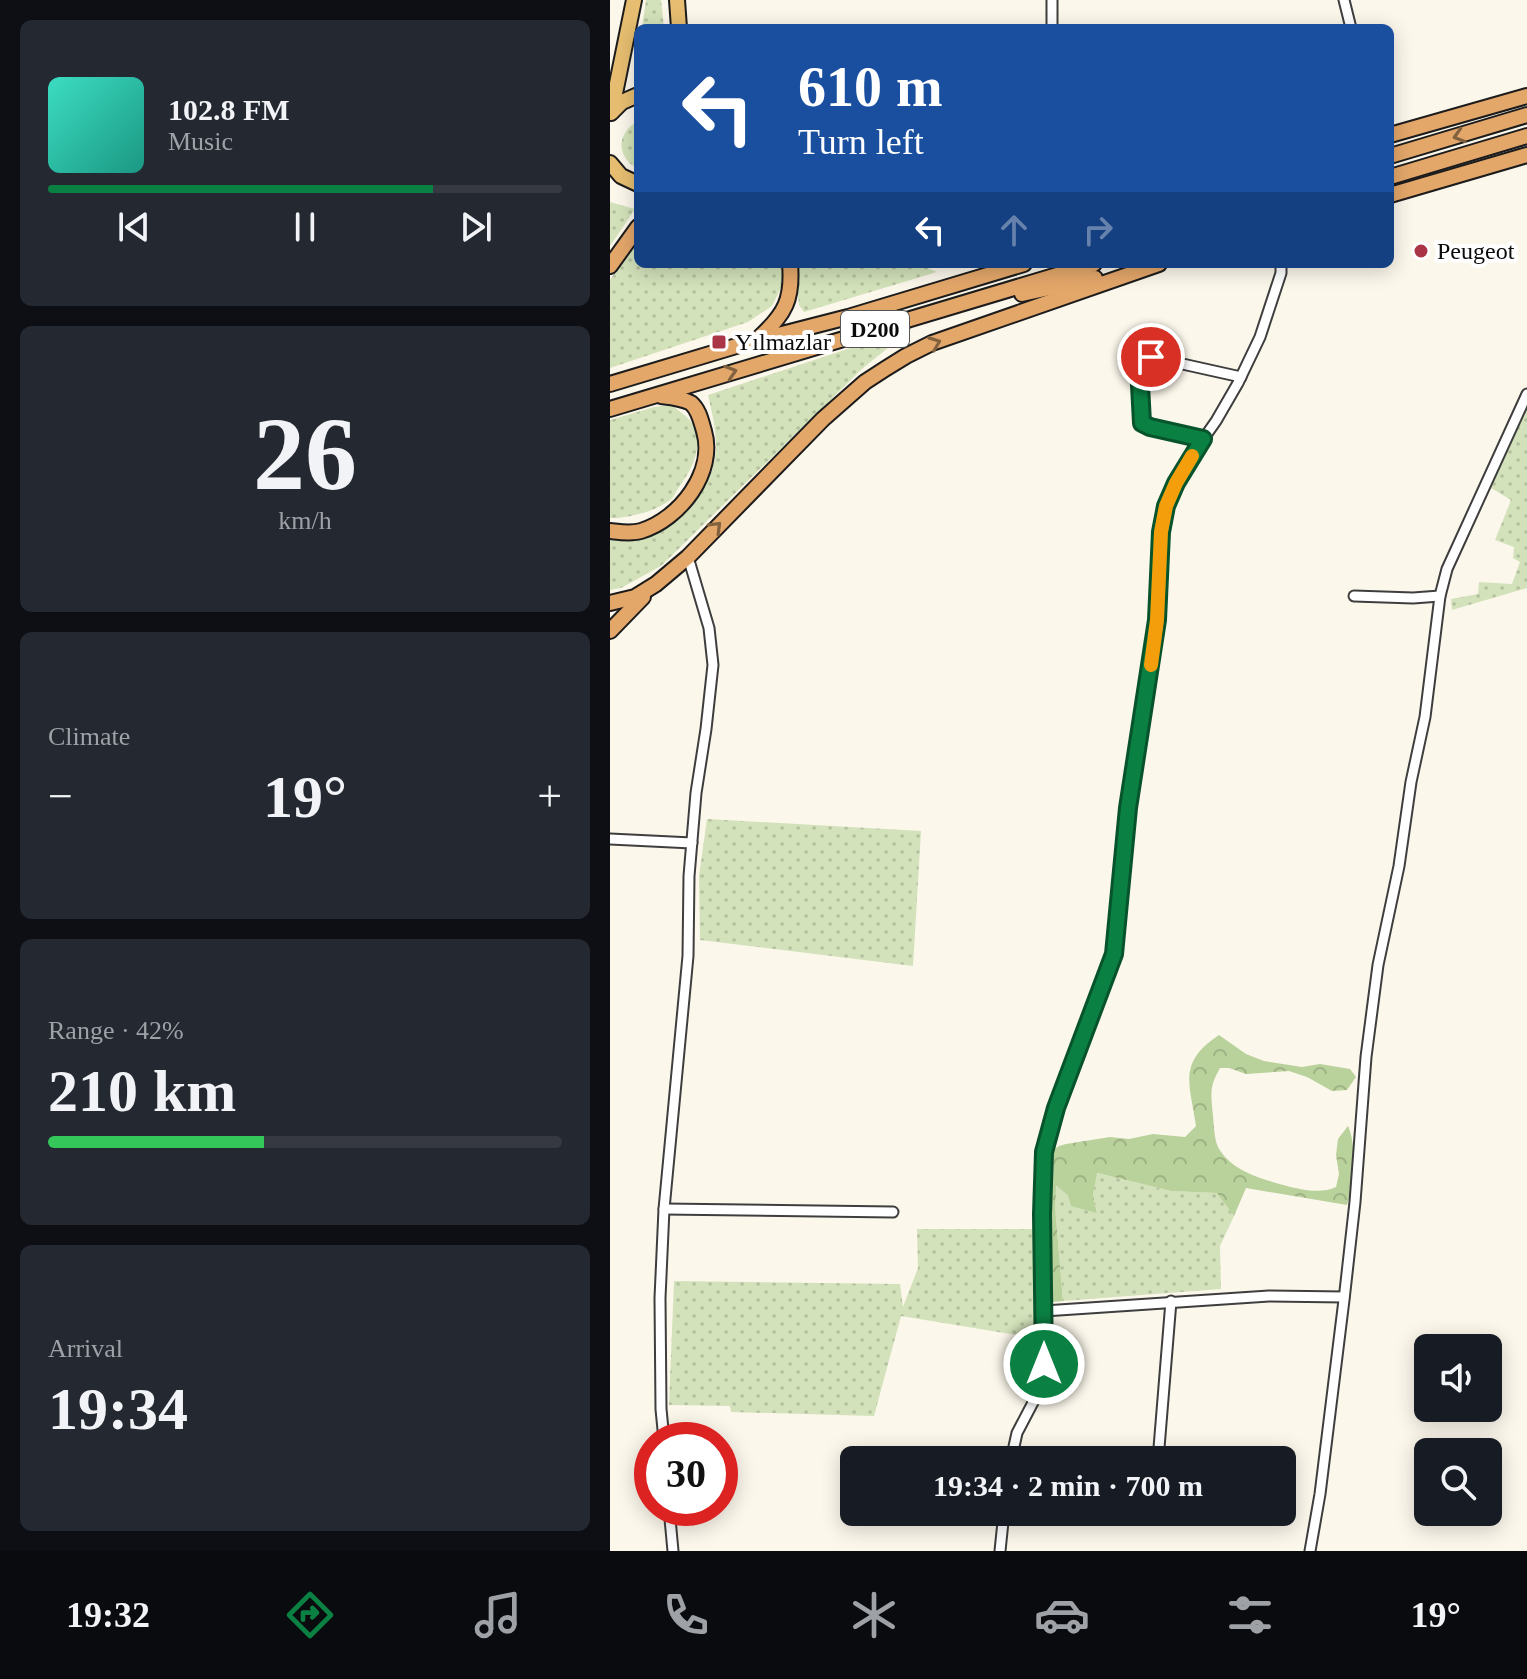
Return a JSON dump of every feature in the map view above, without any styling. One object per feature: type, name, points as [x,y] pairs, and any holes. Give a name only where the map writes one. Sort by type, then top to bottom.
[{"type":"highway","points":[[1394,134],[1527,96]]},
{"type":"highway","points":[[1394,155],[1527,115]]},
{"type":"highway","points":[[1394,176],[1527,136]]},
{"type":"highway","points":[[1394,194],[1527,155]]},
{"type":"highway","points":[[610,266],[634,235]]},
{"type":"highway","points":[[756,341],[784,311],[790,268]]},
{"type":"highway","name":"D200","points":[[615,383],[1011,268]]},
{"type":"highway","name":"D200","points":[[616,407],[1080,268]]},
{"type":"highway","points":[[888,325],[1142,268]]},
{"type":"highway","points":[[610,631],[656,584],[688,557],[823,419],[865,382],[932,343],[1147,268]]},
{"type":"highway","points":[[610,531],[640,532],[659,523],[686,499],[700,477],[707,455],[706,440],[696,409],[689,402],[656,395]]},
{"type":"highway","points":[[610,603],[635,597],[656,584]]},
{"type":"main road","points":[[610,114],[634,0]]},
{"type":"main road","points":[[677,0],[679,24]]},
{"type":"main road","points":[[610,114],[622,102],[634,97]]},
{"type":"main road","points":[[610,163],[621,176],[634,182]]},
{"type":"street","points":[[1052,0],[1052,24]]},
{"type":"street","points":[[1344,0],[1350,24]]},
{"type":"street","points":[[1014,1446],[1017,1433],[1039,1391],[1044,1364],[1042,1214],[1044,1152],[1048,1131],[1114,954],[1128,808],[1157,620],[1161,532],[1166,506],[1176,483],[1241,377],[1260,337],[1281,268]]},
{"type":"street","points":[[1203,439],[1142,423],[1140,385],[1144,360],[1151,357],[1241,377]]},
{"type":"street","points":[[1310,1551],[1344,1297],[1366,1057],[1378,965],[1425,717],[1440,596],[1457,545],[1527,394]]},
{"type":"street","points":[[662,1422],[660,1298],[664,1209],[687,970],[696,793],[713,665],[709,628],[688,557]]},
{"type":"street","points":[[1354,596],[1440,596]]},
{"type":"street","points":[[610,839],[692,843]]},
{"type":"street","points":[[664,1209],[893,1212]]},
{"type":"street","points":[[1044,1311],[1269,1296],[1344,1297]]},
{"type":"street","points":[[1159,1446],[1171,1301]]},
{"type":"street","points":[[671,1526],[673,1551]]},
{"type":"street","points":[[1000,1551],[1003,1526]]},
{"type":"green space","points":[[646,0],[661,0],[664,24],[643,24]]},
{"type":"green space","points":[[634,124],[634,166],[626,158],[622,145]]},
{"type":"green space","points":[[610,202],[634,209],[634,210],[610,246]]},
{"type":"green space","points":[[634,245],[634,268],[781,268],[783,284],[772,306],[748,322],[610,368],[610,280]]},
{"type":"green space","points":[[795,268],[928,268],[937,272],[804,312],[799,305]]},
{"type":"green space","points":[[914,327],[863,368],[661,566],[621,588],[610,590],[610,539],[627,539],[660,529],[688,508],[708,479],[716,446],[708,395]]},
{"type":"green space","points":[[1527,402],[1527,588],[1452,610],[1451,599],[1478,594],[1479,582],[1512,584],[1520,562],[1513,558],[1514,547],[1495,540],[1511,500],[1491,488]]},
{"type":"green space","points":[[671,405],[687,417],[697,435],[691,468],[673,497],[664,504],[641,514],[610,518],[610,420]]},
{"type":"green space","points":[[707,819],[921,831],[913,966],[700,940],[699,876]]},
{"type":"green space","points":[[1219,1035],[1246,1054],[1264,1061],[1302,1067],[1320,1064],[1350,1069],[1356,1077],[1347,1090],[1332,1091],[1289,1071],[1246,1074],[1220,1068],[1211,1096],[1218,1147],[1231,1163],[1248,1173],[1305,1190],[1336,1187],[1339,1174],[1336,1155],[1338,1139],[1348,1126],[1354,1166],[1347,1205],[1246,1188],[1234,1216],[1217,1193],[1171,1191],[1097,1173],[1093,1195],[1097,1213],[1071,1206],[1068,1195],[1056,1186],[1063,1301],[1052,1302],[1048,1242],[1049,1153],[1066,1144],[1110,1137],[1129,1139],[1153,1134],[1185,1137],[1196,1126],[1190,1086],[1192,1065],[1206,1045]]},
{"type":"green space","points":[[1096,1173],[1171,1191],[1218,1193],[1234,1216],[1220,1246],[1221,1289],[1063,1301],[1055,1186],[1097,1212],[1093,1195]]},
{"type":"green space","points":[[917,1229],[1034,1229],[1035,1338],[901,1316],[874,1416],[731,1412],[730,1406],[669,1405],[674,1281],[900,1284],[903,1307],[918,1268]]},
{"type":"slow traffic","points":[[1151,665],[1161,571],[1161,532],[1166,506],[1192,456]]},
{"type":"place","name":"Peugeot","points":[[1421,251]]},
{"type":"place","name":"Yılmazlar","points":[[719,342]]},
{"type":"route","points":[[1044,1364],[1044,1152],[1056,1108],[1114,954],[1128,808],[1157,620],[1161,532],[1166,506],[1176,483],[1203,439],[1142,423],[1140,385],[1144,360],[1151,357]]}]
